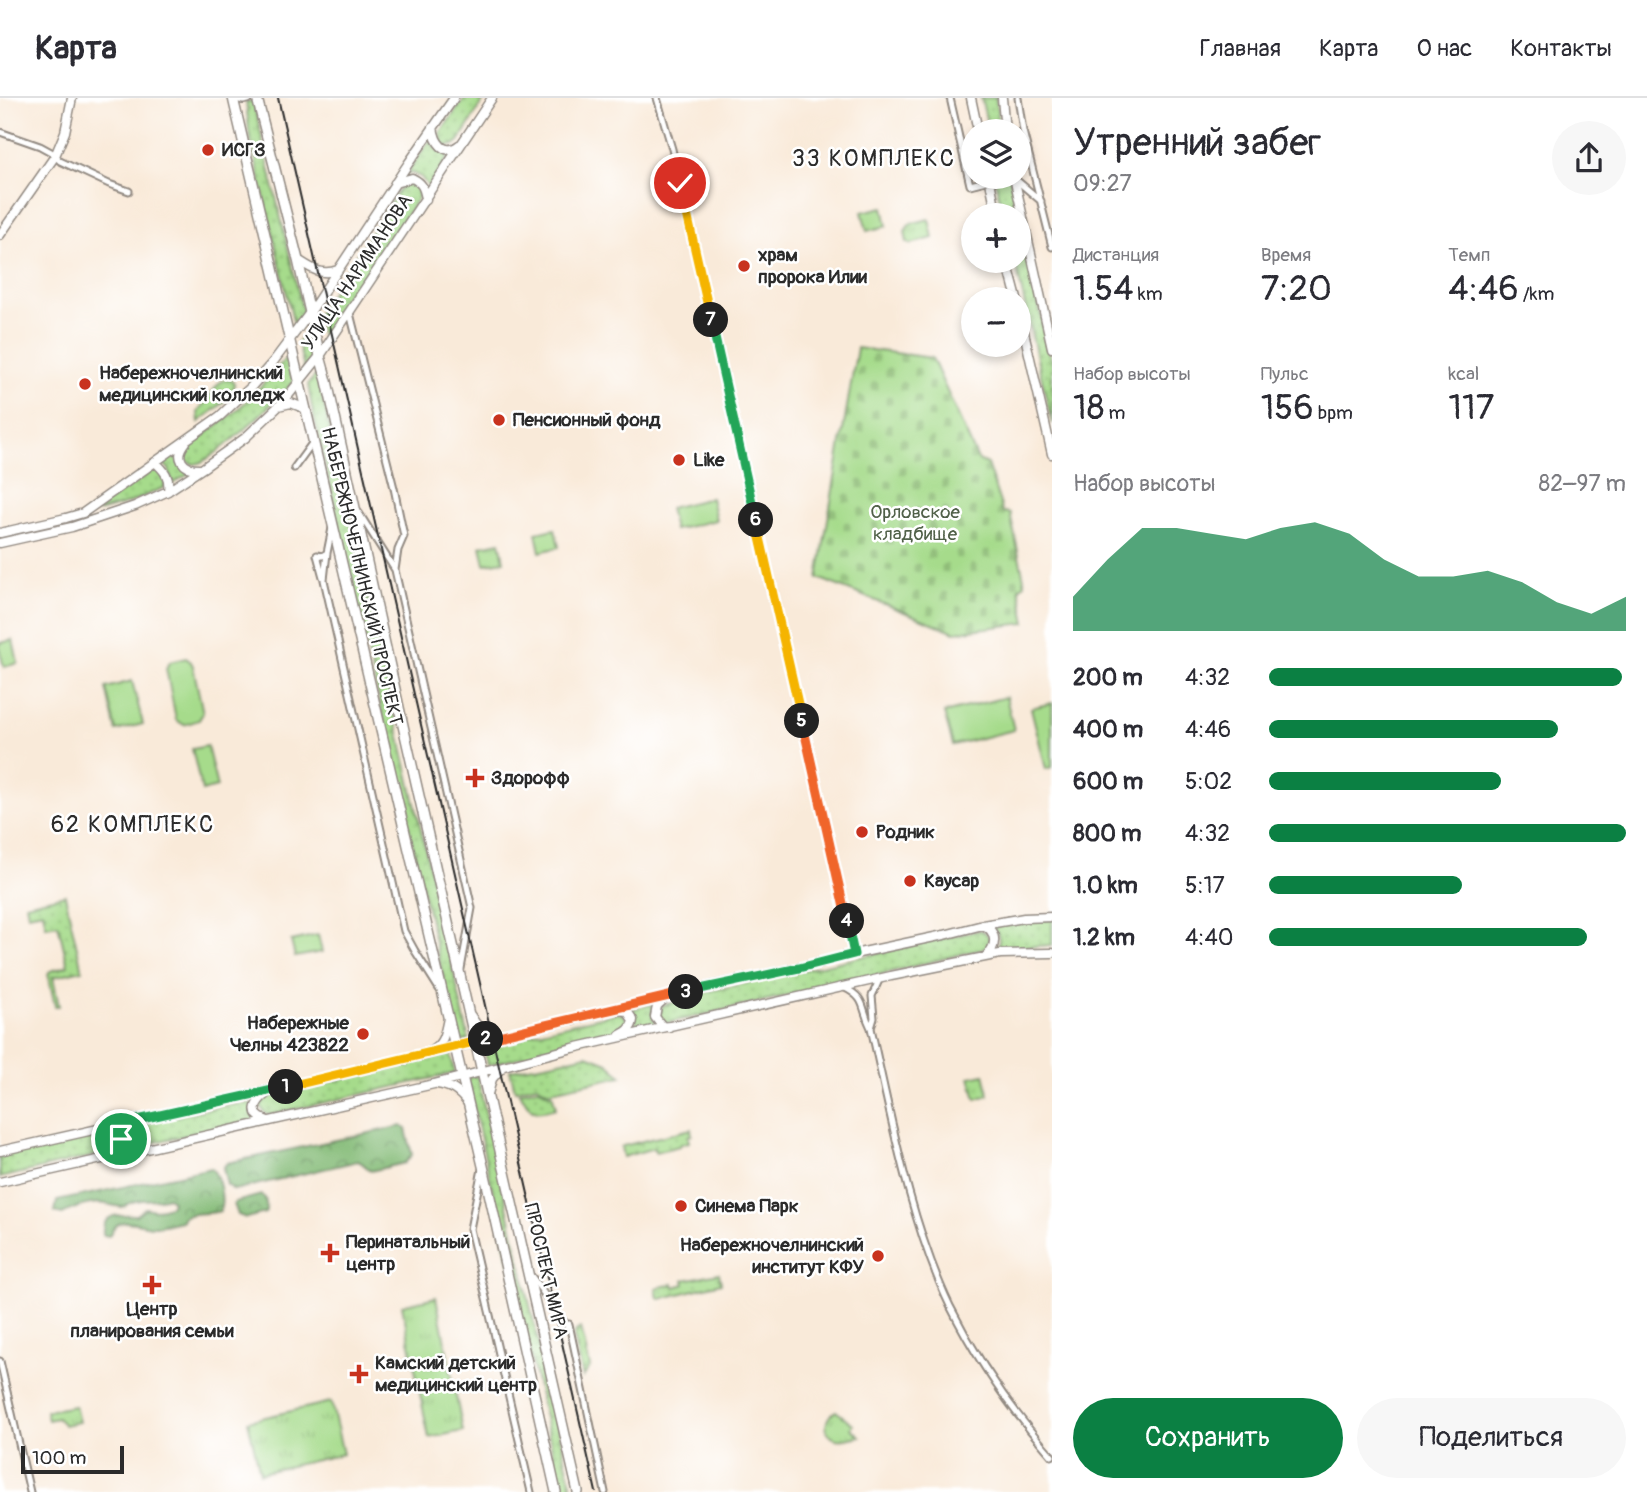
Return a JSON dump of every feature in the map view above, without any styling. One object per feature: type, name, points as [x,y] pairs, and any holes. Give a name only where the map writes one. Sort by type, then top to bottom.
[{"type":"main road","name":"НАБЕРЕЖНОЧЕЛНИНСКИЙ ПРОСПЕКТ","points":[[233,98],[458,1061]]},
{"type":"main road","points":[[240,98],[248,98]]},
{"type":"main road","name":"НАБЕРЕЖНОЧЕЛНИНСКИЙ ПРОСПЕКТ","points":[[257,98],[329,389],[479,1057]]},
{"type":"main road","name":"ПРОСПЕКТ МИРА","points":[[479,1057],[578,1492]]},
{"type":"main road","name":"ПРОСПЕКТ МИРА","points":[[458,1061],[555,1492]]},
{"type":"street","points":[[0,236],[55,156],[65,132],[72,98]]},
{"type":"street","name":"УЛИЦА НАРИМАНОВА","points":[[1,530],[83,513],[220,416],[251,387],[309,314],[454,98]]},
{"type":"street","name":"УЛИЦА НАРИМАНОВА","points":[[0,543],[92,520],[135,506],[168,491],[245,438],[278,406],[320,356],[492,98]]},
{"type":"street","points":[[657,98],[675,160],[854,954]]},
{"type":"street","points":[[950,98],[961,146]]},
{"type":"street","points":[[971,98],[975,119]]},
{"type":"street","points":[[1002,98],[1004,119]]},
{"type":"street","points":[[1018,98],[1023,131],[1052,247]]},
{"type":"street","points":[[433,127],[439,145],[447,150],[454,150],[462,144]]},
{"type":"street","points":[[0,132],[40,146],[61,161],[129,191]]},
{"type":"street","points":[[395,183],[412,178],[420,182],[426,199]]},
{"type":"street","points":[[1017,189],[1052,348]]},
{"type":"street","points":[[1028,189],[1041,201]]},
{"type":"street","points":[[298,260],[319,272],[338,270]]},
{"type":"street","points":[[350,313],[404,536],[398,550],[395,570]]},
{"type":"street","points":[[1030,357],[1052,454]]},
{"type":"street","points":[[278,406],[291,403],[306,409]]},
{"type":"street","points":[[188,440],[181,449],[180,458],[185,466],[203,468]]},
{"type":"street","points":[[294,468],[313,442]]},
{"type":"street","points":[[155,462],[167,475],[168,491]]},
{"type":"street","points":[[354,506],[395,570],[472,908],[460,976]]},
{"type":"street","points":[[332,525],[324,580],[404,931],[441,993]]},
{"type":"street","points":[[0,1151],[982,925],[1050,916]]},
{"type":"street","points":[[982,925],[990,929],[994,937],[993,949],[985,957]]},
{"type":"street","points":[[0,1182],[434,1084],[503,1065],[880,978],[1000,954],[1052,953]]},
{"type":"street","points":[[872,1028],[872,996],[880,978]]},
{"type":"street","points":[[843,987],[859,997],[872,1028],[915,1211],[941,1284],[963,1330],[990,1375],[1014,1411],[1052,1457]]},
{"type":"street","points":[[666,997],[657,1006],[655,1017],[662,1026],[669,1027]]},
{"type":"street","points":[[605,1041],[632,1026],[633,1020],[626,1011],[612,1010]]},
{"type":"street","points":[[470,1013],[476,1026],[482,1031],[502,1036]]},
{"type":"street","points":[[427,1054],[442,1041],[447,1018]]},
{"type":"street","points":[[488,1097],[492,1079],[503,1065]]},
{"type":"street","points":[[434,1084],[455,1089],[467,1102]]},
{"type":"street","points":[[269,1091],[258,1100],[255,1107],[259,1116],[269,1121]]},
{"type":"street","points":[[106,1127],[114,1129],[121,1139],[119,1149],[109,1156]]},
{"type":"street","points":[[483,1166],[470,1229],[531,1492]]},
{"type":"street","points":[[528,1272],[567,1326],[569,1324],[606,1492]]},
{"type":"street","points":[[0,1361],[30,1492]]},
{"type":"green space","points":[[465,98],[485,98],[459,141],[447,146],[442,142],[440,133]]},
{"type":"green space","points":[[981,98],[996,98],[998,119],[986,119]]},
{"type":"green space","points":[[253,100],[303,312],[294,325],[249,132],[246,101]]},
{"type":"green space","points":[[431,139],[437,150],[450,154],[429,188],[421,177],[412,173],[406,175]]},
{"type":"green space","points":[[409,183],[419,188],[418,198],[323,339],[316,316],[403,184]]},
{"type":"green space","points":[[997,189],[1013,189],[1015,203],[1001,203]]},
{"type":"green space","points":[[883,207],[887,226],[867,231],[862,212]]},
{"type":"green space","points":[[929,219],[933,238],[911,244],[907,242],[905,231],[910,224]]},
{"type":"green space","points":[[1018,273],[1031,273],[1052,364],[1052,424],[1031,331],[1031,287],[1021,287]]},
{"type":"green space","points":[[307,329],[313,357],[304,369],[298,342]]},
{"type":"green space","name":"Орловское кладбище","points":[[857,348],[932,358],[978,460],[987,464],[1003,512],[1010,513],[1025,584],[1019,588],[1026,623],[955,632],[818,578]]},
{"type":"green space","points":[[287,357],[294,381],[245,429],[214,454],[202,462],[194,464],[187,461],[183,454],[186,449],[235,412]]},
{"type":"green space","points":[[317,374],[469,1040],[458,1042],[312,408],[308,384]]},
{"type":"green space","points":[[228,378],[234,383],[230,394],[221,405],[199,422],[198,412],[219,383]]},
{"type":"green space","points":[[177,452],[178,461],[189,474],[172,484],[169,469],[162,462]]},
{"type":"green space","points":[[155,468],[163,476],[165,487],[129,503],[98,512],[99,507]]},
{"type":"green space","points":[[711,498],[716,520],[674,530],[669,508]]},
{"type":"green space","points":[[555,529],[559,547],[540,552],[536,533]]},
{"type":"green space","points":[[500,542],[504,561],[485,564],[481,546]]},
{"type":"green space","points":[[13,640],[18,663],[4,667],[0,643]]},
{"type":"green space","points":[[186,658],[193,666],[203,713],[199,720],[184,725],[176,720],[166,668],[170,662]]},
{"type":"green space","points":[[132,681],[143,724],[116,731],[106,688]]},
{"type":"green space","points":[[1006,697],[1014,730],[953,745],[944,713]]},
{"type":"green space","points":[[1052,703],[1052,767],[1046,769],[1031,708]]},
{"type":"green space","points":[[207,746],[217,787],[202,791],[192,749]]},
{"type":"green space","points":[[65,895],[82,970],[53,977],[59,1006],[55,1006],[48,974],[68,966],[58,924],[46,926],[43,911],[28,914],[26,904]]},
{"type":"green space","points":[[1052,918],[1052,945],[995,949],[999,938],[992,926]]},
{"type":"green space","points":[[980,930],[988,937],[989,943],[985,948],[667,1023],[663,1023],[659,1017],[664,1005],[689,999],[697,994]]},
{"type":"green space","points":[[318,935],[322,952],[295,957],[291,941]]},
{"type":"green space","points":[[653,1004],[652,1017],[657,1026],[636,1026],[633,1009]]},
{"type":"green space","points":[[617,1013],[623,1014],[626,1020],[622,1030],[488,1065],[483,1045]]},
{"type":"green space","points":[[450,1052],[455,1073],[269,1115],[261,1107],[268,1097]]},
{"type":"green space","points":[[587,1055],[608,1063],[622,1076],[551,1091],[537,1085],[515,1090],[510,1070]]},
{"type":"green space","points":[[984,1074],[989,1095],[976,1099],[970,1077]]},
{"type":"green space","points":[[477,1076],[573,1492],[562,1492],[467,1078]]},
{"type":"green space","points":[[538,1088],[552,1093],[556,1108],[537,1112],[519,1092]]},
{"type":"green space","points":[[252,1103],[255,1120],[123,1149],[125,1138],[119,1128],[222,1106]]},
{"type":"green space","points":[[402,1126],[406,1129],[412,1155],[405,1163],[371,1171],[358,1161],[234,1190],[227,1185],[223,1168],[227,1163]]},
{"type":"green space","points":[[691,1129],[689,1142],[680,1146],[655,1152],[654,1148],[623,1157],[623,1146]]},
{"type":"green space","points":[[106,1131],[112,1133],[117,1141],[115,1149],[110,1152],[0,1178],[0,1155]]},
{"type":"green space","points":[[211,1168],[220,1188],[220,1211],[191,1214],[183,1217],[182,1221],[160,1226],[122,1222],[109,1236],[103,1235],[103,1228],[112,1216],[136,1215],[145,1208],[155,1210],[170,1206],[171,1199],[139,1200],[123,1207],[96,1203],[62,1214],[55,1212],[57,1201]]},
{"type":"green space","points":[[261,1195],[265,1198],[266,1213],[246,1218],[238,1215],[235,1202]]},
{"type":"green space","points":[[719,1273],[721,1283],[658,1298],[656,1288],[673,1284],[674,1287],[685,1284],[684,1280]]},
{"type":"green space","points":[[436,1297],[463,1431],[429,1438],[402,1305]]},
{"type":"green space","points":[[581,1328],[590,1367],[583,1377],[574,1337],[576,1331]]},
{"type":"green space","points":[[331,1402],[343,1454],[260,1473],[248,1421]]},
{"type":"green space","points":[[75,1406],[79,1422],[64,1425],[57,1418],[48,1420],[46,1411]]},
{"type":"green space","points":[[836,1411],[853,1424],[851,1428],[860,1436],[842,1440],[828,1433],[827,1421]]},
{"type":"tram line","points":[[278,98],[596,1492]]},
{"type":"place","name":"ИСГЗ","points":[[208,150]]},
{"type":"place","name":"храм пророка Илии","points":[[744,266]]},
{"type":"place","name":"Набережночелнинский медицинский колледж","points":[[85,384]]},
{"type":"place","name":"Пенсионный фонд","points":[[499,420]]},
{"type":"place","name":"Like","points":[[679,460]]},
{"type":"place","name":"Здорофф","points":[[475,778]]},
{"type":"place","name":"Родник","points":[[862,832]]},
{"type":"place","name":"Каусар","points":[[910,881]]},
{"type":"place","name":"Набережные Челны 423822","points":[[363,1034]]},
{"type":"place","name":"Синема Парк","points":[[681,1206]]},
{"type":"place","name":"Перинатальный центр","points":[[330,1253]]},
{"type":"place","name":"Набережночелнинский институт КФУ","points":[[878,1256]]},
{"type":"place","name":"Центр планирования семьи","points":[[152,1285]]},
{"type":"place","name":"Камский детский медицинский центр","points":[[359,1374]]},
{"type":"district","name":"33 КОМПЛЕКС","points":[[874,158]]},
{"type":"district","name":"62 КОМПЛЕКС","points":[[133,824]]},
{"type":"route","points":[[121,1139],[114,1129],[106,1127],[854,954],[680,183]]}]
